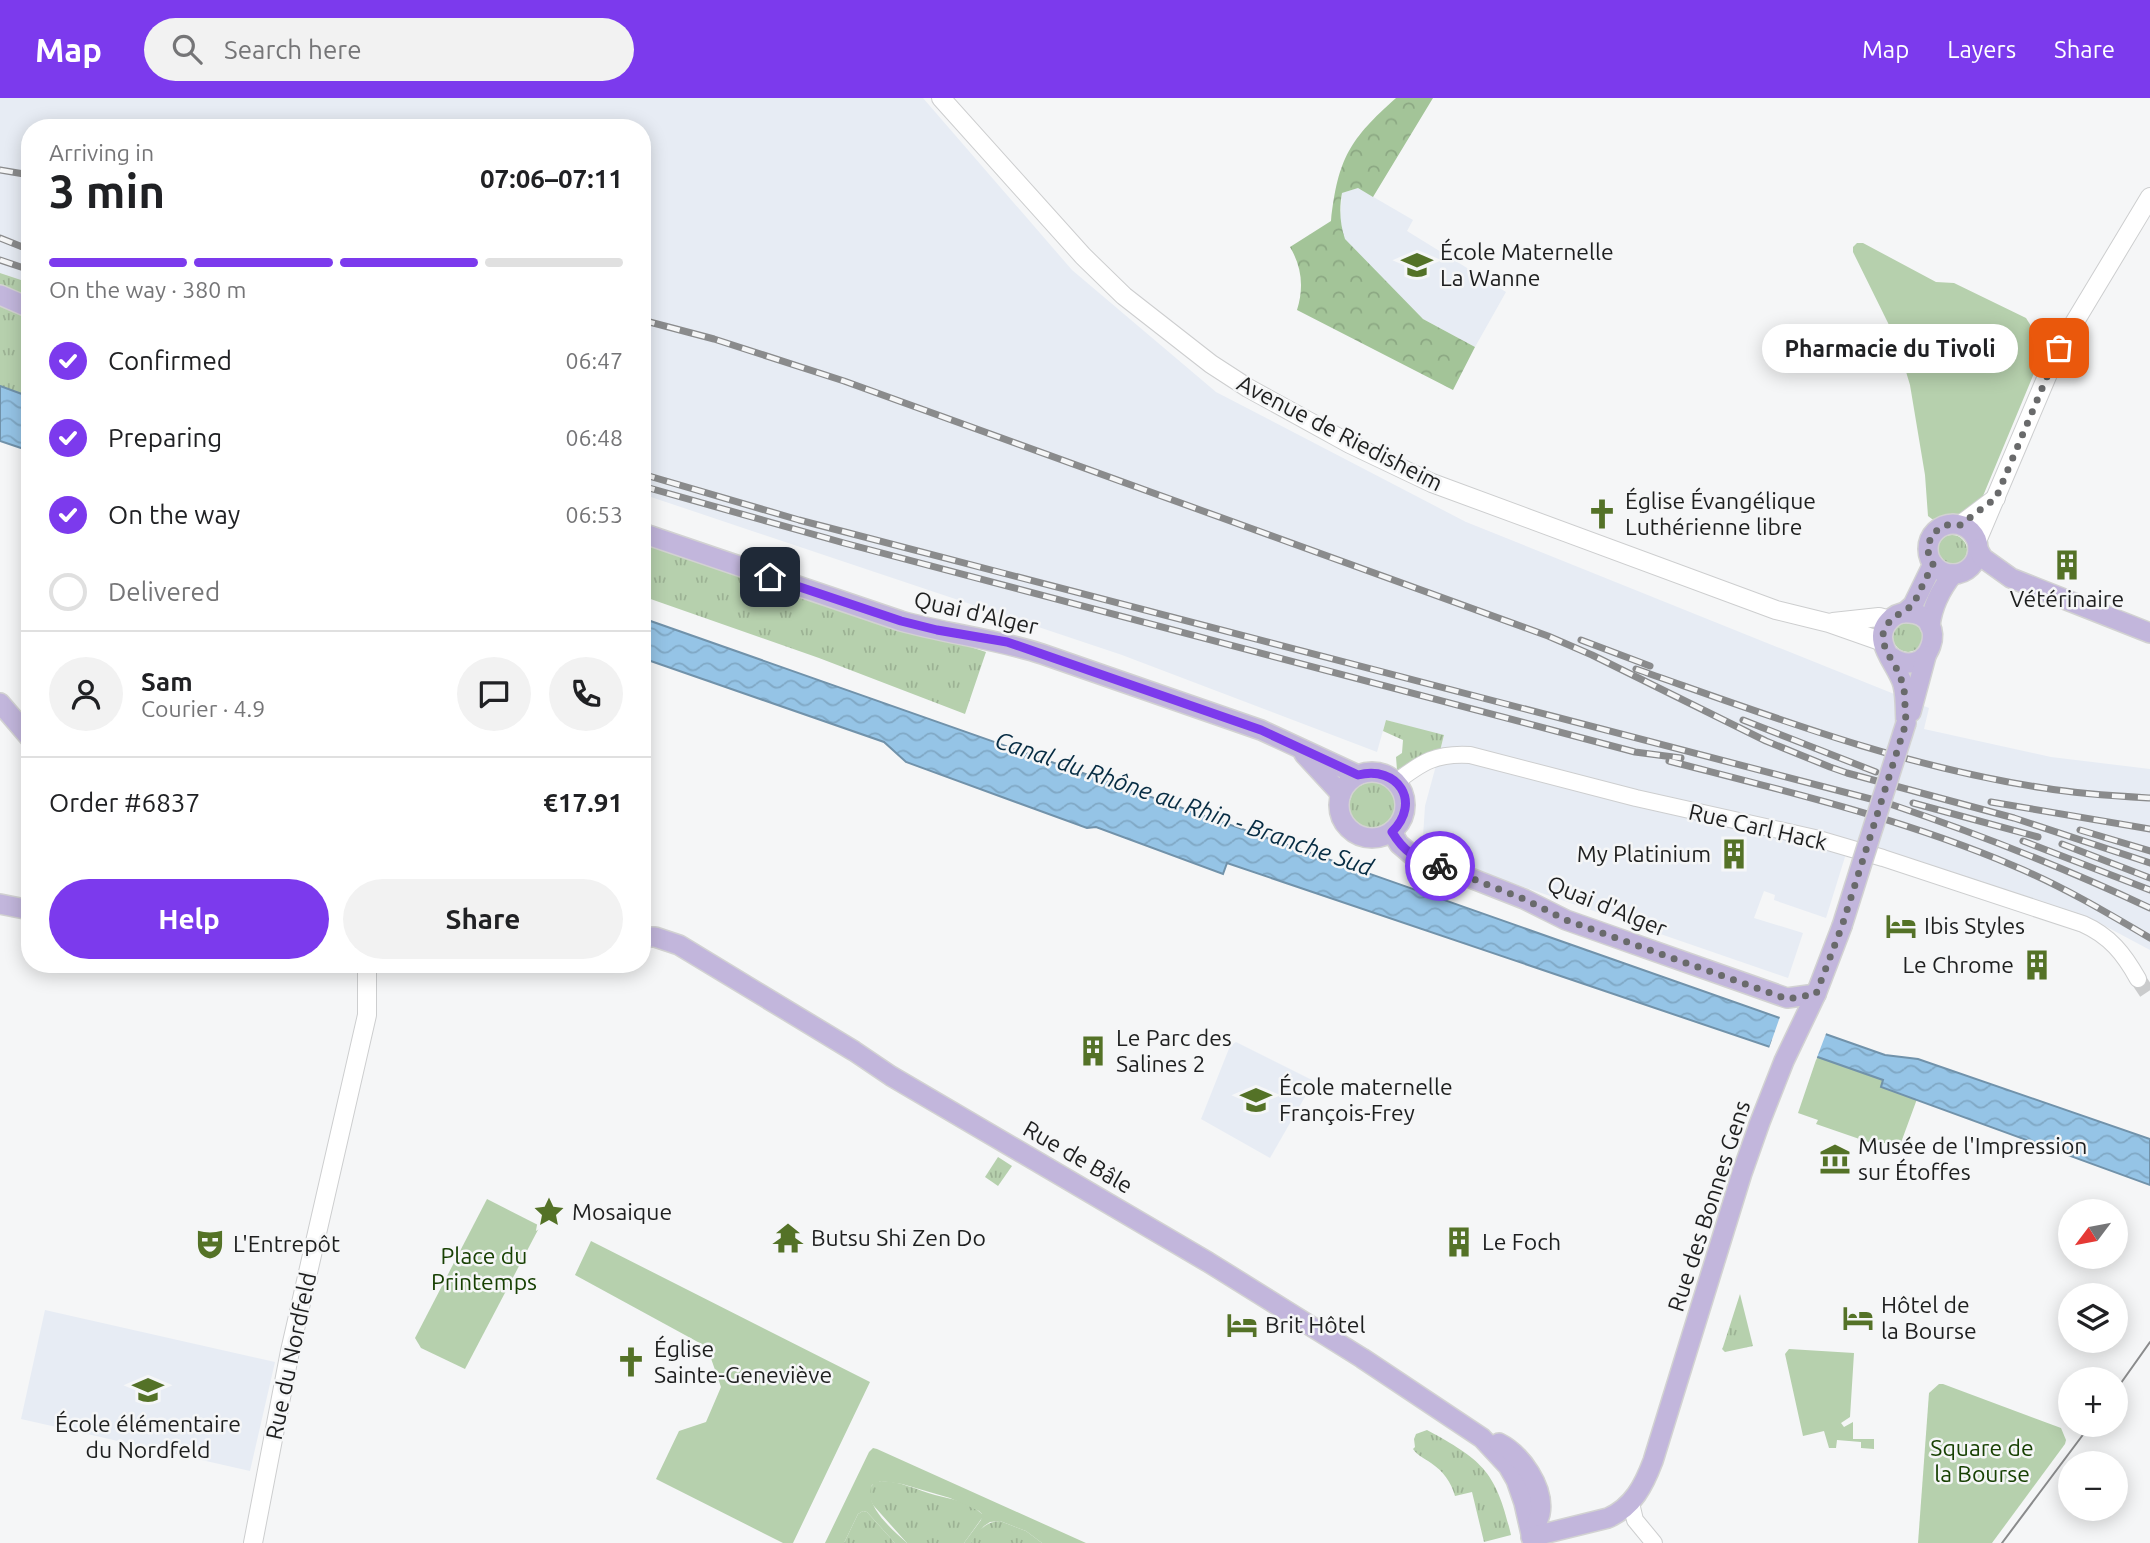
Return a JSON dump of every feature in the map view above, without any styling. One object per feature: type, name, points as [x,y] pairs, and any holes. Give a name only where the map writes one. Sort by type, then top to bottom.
[{"type":"main road","name":"Avenue de Riedisheim","points":[[941,98],[1083,256],[1124,296],[1211,364],[1248,388],[1350,444],[1432,483],[1767,607],[1829,623],[1886,649]]},
{"type":"main road","points":[[1886,649],[1896,661],[1912,663],[1926,656],[1933,641],[1931,613],[1947,582],[1977,557],[1978,545],[1996,498],[2059,348],[2150,197]]},
{"type":"main road","points":[[0,295],[21,304]]},
{"type":"main road","points":[[1960,525],[1996,498]]},
{"type":"main road","points":[[2011,578],[1938,570],[1927,549],[1932,534],[1945,525],[1967,528],[1983,558],[2011,578],[2150,633]]},
{"type":"main road","name":"Quai d'Alger","points":[[651,536],[901,621],[1007,642],[1032,650],[1261,730],[1358,775]]},
{"type":"main road","points":[[1906,723],[1904,687],[1886,649],[1885,626],[1913,605],[1933,564]]},
{"type":"main road","points":[[1897,616],[1919,615],[1930,626]]},
{"type":"main road","name":"Avenue de Riedisheim","points":[[1829,623],[1897,616]]},
{"type":"main road","name":"Rue des Bonnes Gens","points":[[1631,1503],[1644,1484],[1654,1461],[1742,1173],[1784,1061],[1816,994],[1842,926],[1906,723],[1914,707],[1926,656]]},
{"type":"main road","points":[[0,703],[21,727]]},
{"type":"main road","name":"Quai d'Alger","points":[[1296,746],[1341,794]]},
{"type":"main road","points":[[1371,772],[1379,772],[1396,782],[1403,791],[1405,802],[1400,824],[1392,832],[1368,838],[1356,834],[1347,826],[1339,805],[1345,786],[1358,775],[1371,772]]},
{"type":"main road","name":"Quai d'Alger","points":[[1392,832],[1399,844],[1412,855],[1524,899],[1566,920],[1787,999],[1816,994]]},
{"type":"main road","points":[[0,904],[21,908]]},
{"type":"main road","name":"Rue de Bâle","points":[[651,937],[679,945],[891,1076],[1208,1262],[1362,1358],[1482,1438],[1499,1454],[1516,1480],[1532,1540]]},
{"type":"main road","name":"Rue du Nordfeld","points":[[253,1543],[290,1351],[367,1015],[367,973]]},
{"type":"main road","points":[[1532,1540],[1608,1518],[1631,1503]]},
{"type":"street","name":"Rue Carl Hack","points":[[1396,782],[1419,764],[1431,759],[1471,755],[1649,802],[1815,838],[2083,924],[2113,942],[2138,979]]},
{"type":"street","points":[[1631,1503],[1635,1520],[1654,1543]]},
{"type":"shaded area","points":[[0,98],[923,98],[1072,270],[1216,392],[1466,522],[1929,708],[1924,729],[2051,757],[2150,769],[2150,950],[2090,918],[1849,844],[1826,918],[1774,900],[1775,895],[1764,891],[1754,918],[1803,933],[1788,978],[1422,852],[1425,806],[1444,736],[1386,720],[1377,752],[1122,655],[651,497],[651,119],[21,119],[21,280],[0,273]]},
{"type":"shaded area","name":"École Maternelle La Wanne","points":[[1358,188],[1413,220],[1407,231],[1506,292],[1475,347],[1423,319],[1344,239],[1340,220],[1342,193]]},
{"type":"shaded area","name":"École maternelle François-Frey","points":[[1236,1042],[1314,1081],[1270,1158],[1201,1119],[1230,1046]]},
{"type":"shaded area","name":"École élémentaire du Nordfeld","points":[[45,1310],[275,1362],[250,1471],[21,1419]]},
{"type":"green space","points":[[1396,98],[1433,98],[1373,197],[1358,188],[1342,193],[1342,228],[1345,239],[1423,319],[1475,347],[1453,390],[1297,310],[1301,278],[1290,247],[1331,221],[1338,181],[1349,151],[1367,126]]},
{"type":"green space","points":[[1857,243],[1863,243],[1936,282],[1954,283],[2026,318],[2038,337],[2040,356],[2037,366],[1983,496],[1973,507],[1960,514],[1939,519],[1928,516],[1925,475],[1910,385],[1890,327],[1853,252]]},
{"type":"green space","points":[[0,273],[21,280],[21,295],[0,286]]},
{"type":"green space","points":[[0,304],[21,312],[21,394],[0,386]]},
{"type":"green space","points":[[1952,535],[1963,539],[1967,550],[1963,561],[1952,565],[1941,561],[1937,550],[1941,539]]},
{"type":"green space","points":[[651,543],[986,652],[965,714],[819,658],[651,599]]},
{"type":"green space","points":[[1908,622],[1919,626],[1923,637],[1919,648],[1908,652],[1897,648],[1893,637],[1897,626]]},
{"type":"green space","points":[[1386,720],[1444,735],[1440,751],[1397,770],[1396,757],[1402,753],[1403,740],[1383,731]]},
{"type":"green space","points":[[1372,782],[1381,783],[1388,789],[1394,796],[1394,814],[1388,821],[1381,827],[1372,828],[1363,827],[1356,821],[1350,814],[1349,805],[1350,796],[1356,789],[1363,783]]},
{"type":"green space","points":[[1817,1057],[1884,1080],[1882,1087],[1917,1099],[1899,1148],[1873,1139],[1871,1143],[1816,1124],[1818,1120],[1798,1113]]},
{"type":"green space","points":[[998,1157],[1012,1166],[998,1186],[985,1177]]},
{"type":"green space","name":"Place du Printemps","points":[[487,1199],[540,1226],[465,1369],[421,1348],[415,1338]]},
{"type":"green space","points":[[591,1241],[870,1382],[793,1543],[783,1543],[656,1479],[679,1431],[706,1422],[721,1387],[707,1347],[575,1275]]},
{"type":"green space","points":[[1740,1294],[1753,1346],[1725,1352],[1722,1349]]},
{"type":"green space","points":[[1789,1349],[1854,1353],[1850,1417],[1841,1423],[1844,1427],[1853,1422],[1853,1439],[1874,1439],[1874,1449],[1861,1448],[1861,1442],[1837,1440],[1836,1448],[1829,1448],[1824,1431],[1803,1436],[1785,1354]]},
{"type":"green space","name":"Square de la Bourse","points":[[1939,1384],[1943,1384],[2058,1427],[2058,1437],[2065,1437],[2065,1444],[1992,1543],[1918,1543],[1929,1393]]},
{"type":"green space","points":[[1427,1430],[1462,1451],[1485,1470],[1500,1496],[1511,1535],[1484,1542],[1472,1492],[1455,1496],[1443,1473],[1413,1449],[1416,1434]]},
{"type":"green space","points":[[873,1448],[1086,1543],[1042,1543],[1026,1531],[1000,1521],[990,1522],[970,1543],[964,1543],[981,1520],[982,1514],[979,1511],[950,1498],[902,1484],[881,1481],[872,1485],[870,1493],[875,1509],[907,1543],[895,1543],[867,1512],[863,1511],[858,1514],[844,1543],[825,1543]]},
{"type":"green space","points":[[881,1481],[902,1484],[960,1502],[977,1510],[982,1514],[982,1518],[964,1543],[907,1543],[873,1505],[870,1498],[870,1488]]},
{"type":"green space","points":[[867,1512],[895,1543],[844,1543],[858,1514]]},
{"type":"green space","points":[[1000,1521],[1026,1531],[1042,1543],[970,1543],[982,1528]]},
{"type":"water","points":[[0,386],[21,394],[21,448],[0,441]]},
{"type":"water","points":[[651,621],[1885,1055],[1918,1059],[2150,1139],[2150,1185],[1881,1087],[1883,1080],[1772,1041],[1770,1047],[1227,863],[1223,874],[1096,827],[1087,828],[906,762],[884,742],[651,661]]},
{"type":"pier","points":[[1781,1014],[1827,1031],[1816,1060],[1774,1045],[1772,1050],[1768,1051]]},
{"type":"tunnel","points":[[2138,979],[2150,997]]},
{"type":"tram line","points":[[2128,1373],[2150,1342]]},
{"type":"tram line","points":[[2002,1543],[2081,1437]]},
{"type":"railway","points":[[0,170],[21,174]]},
{"type":"railway","points":[[0,238],[21,246]]},
{"type":"railway","points":[[0,260],[21,267]]},
{"type":"railway","points":[[651,322],[714,339],[844,381],[1548,636],[1766,741],[1830,767],[2014,818],[2150,863]]},
{"type":"railway","points":[[651,477],[799,520],[1890,804],[2021,852],[2150,908]]},
{"type":"railway","points":[[651,489],[844,543],[1635,752],[1681,758]]},
{"type":"railway","points":[[1581,640],[1650,666]]},
{"type":"railway","points":[[1636,669],[1888,754],[1991,779],[2057,790],[2150,798]]},
{"type":"railway","points":[[1743,720],[1876,772]]},
{"type":"railway","points":[[1669,761],[1844,807],[1972,849],[2049,882],[2150,938]]},
{"type":"railway","points":[[1991,802],[2150,829]]},
{"type":"railway","points":[[1913,803],[2038,837]]},
{"type":"railway","points":[[2080,830],[2150,851]]},
{"type":"railway","points":[[2023,841],[2150,890]]},
{"type":"railway","points":[[2062,844],[2150,878]]},
{"type":"way so far","points":[[1440,866],[1524,899],[1566,920],[1787,999],[1816,994],[1842,926],[1906,723],[1904,687],[1882,642],[1885,626],[1896,615],[1913,605],[1933,564],[1927,549],[1932,534],[1945,525],[1960,525],[1996,498],[2059,348]]},
{"type":"place","name":"École Maternelle La Wanne","points":[[1417,265]]},
{"type":"place","name":"Pharmacie du Tivoli","points":[[2059,348]]},
{"type":"place","name":"Église Évangélique Luthérienne libre","points":[[1602,514]]},
{"type":"place","name":"Vétérinaire","points":[[2067,565]]},
{"type":"place","name":"My Platinium","points":[[1734,854]]},
{"type":"place","name":"Ibis Styles","points":[[1901,926]]},
{"type":"place","name":"Le Chrome","points":[[2037,965]]},
{"type":"place","name":"Le Parc des Salines 2","points":[[1093,1051]]},
{"type":"place","name":"École maternelle François-Frey","points":[[1256,1100]]},
{"type":"place","name":"Musée de l'Impression sur Étoffes","points":[[1835,1159]]},
{"type":"place","name":"Mosaique","points":[[549,1212]]},
{"type":"place","name":"Butsu Shi Zen Do","points":[[788,1238]]},
{"type":"place","name":"Le Foch","points":[[1459,1242]]},
{"type":"place","name":"L'Entrepôt","points":[[210,1244]]},
{"type":"place","name":"Hôtel de la Bourse","points":[[1858,1318]]},
{"type":"place","name":"Brit Hôtel","points":[[1242,1325]]},
{"type":"place","name":"Église Sainte-Geneviève","points":[[631,1362]]},
{"type":"place","name":"École élémentaire du Nordfeld","points":[[148,1390]]},
{"type":"route","points":[[770,577],[901,621],[1007,642],[1261,730],[1358,775],[1371,772],[1385,774],[1403,791],[1404,813],[1400,824],[1392,832],[1399,844],[1412,855],[1440,866]]},
{"type":"water label","name":"Canal du Rhône au Rhin - Branche Sud","points":[[1184,804]]}]
